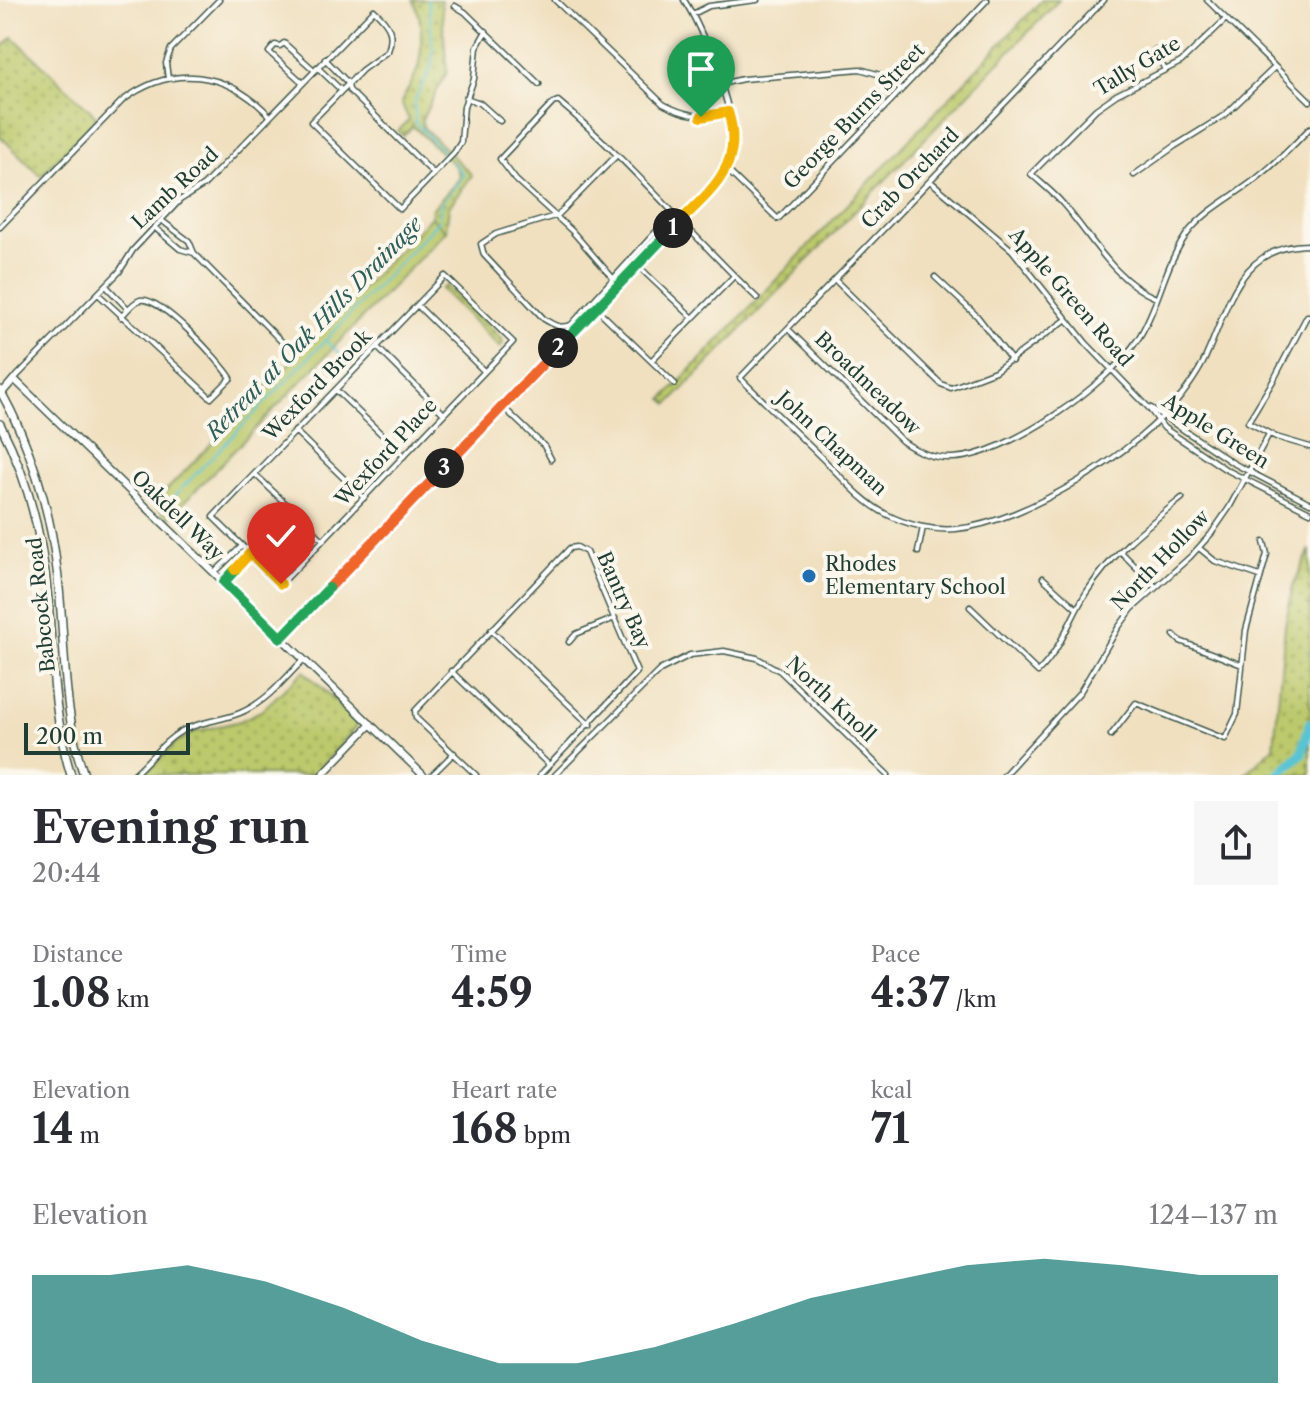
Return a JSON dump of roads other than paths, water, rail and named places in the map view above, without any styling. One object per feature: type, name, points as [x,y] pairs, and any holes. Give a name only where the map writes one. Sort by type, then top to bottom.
[{"type":"main road","name":"Babcock Road","points":[[1,391],[30,457],[51,534],[58,570],[65,677],[74,739],[84,775]]},
{"type":"main road","name":"Babcock Road","points":[[0,424],[17,462],[40,537],[55,707],[71,775]]},
{"type":"main road","points":[[17,462],[30,457]]},
{"type":"main road","points":[[52,679],[65,677]]},
{"type":"street","points":[[168,79],[166,63],[171,49],[219,0]]},
{"type":"street","points":[[555,0],[663,104],[701,117],[728,112]]},
{"type":"street","points":[[281,638],[712,188],[726,169],[733,142],[728,112],[708,46],[684,0]]},
{"type":"street","points":[[693,14],[709,6],[757,0]]},
{"type":"street","points":[[976,0],[982,5]]},
{"type":"street","name":"George Burns Street","points":[[726,169],[778,219],[987,0]]},
{"type":"street","name":"Crab Orchard","points":[[740,378],[1104,0]]},
{"type":"street","points":[[1207,0],[1310,101]]},
{"type":"street","points":[[455,6],[486,31],[539,84]]},
{"type":"street","name":"Lamb Road","points":[[1,391],[106,286],[154,227],[186,195],[204,185],[374,10],[392,32],[388,51],[348,83]]},
{"type":"street","name":"Tally Gate","points":[[1157,298],[1140,291],[1121,276],[1061,202],[1031,174],[1096,109],[1190,55],[1226,19]]},
{"type":"street","points":[[348,83],[311,122],[400,209],[461,142],[464,129],[459,117],[474,79],[477,47],[486,31]]},
{"type":"street","points":[[302,82],[269,52],[275,45],[284,43],[340,90],[349,90]]},
{"type":"street","points":[[1155,50],[1165,70]]},
{"type":"street","points":[[325,59],[348,83],[349,90],[434,174]]},
{"type":"street","points":[[1134,175],[1225,115],[1275,67]]},
{"type":"street","points":[[720,84],[743,79],[860,69],[884,76],[901,90]]},
{"type":"street","points":[[0,227],[122,101],[146,86],[168,79],[196,77],[228,84],[247,94],[270,116]]},
{"type":"street","points":[[466,98],[480,103],[500,121]]},
{"type":"street","points":[[617,286],[613,277],[572,231],[516,180],[500,159],[558,101],[757,298]]},
{"type":"street","name":"Broadmeadow","points":[[788,329],[902,441],[916,450],[937,457],[966,456],[1016,437],[1063,409],[1111,371],[1139,338],[1172,259],[1199,221],[1278,161],[1310,128]]},
{"type":"street","points":[[616,156],[554,216],[496,234],[481,244],[484,255],[544,319],[556,326],[571,325],[673,213]]},
{"type":"street","name":"Apple Green Road","points":[[930,181],[1012,250],[1111,371],[1148,407]]},
{"type":"street","points":[[161,220],[189,241],[194,253],[285,345]]},
{"type":"street","points":[[154,227],[180,249],[194,253]]},
{"type":"street","name":"John Chapman","points":[[740,378],[867,501],[889,516],[923,527],[944,529],[970,526],[1034,504],[1083,478],[1158,421],[1180,397],[1200,367],[1233,290],[1243,275],[1270,253],[1286,247],[1310,245]]},
{"type":"street","points":[[637,265],[693,318]]},
{"type":"street","name":"Wexford Brook","points":[[242,546],[213,517],[445,276],[513,342]]},
{"type":"street","points":[[651,361],[734,276]]},
{"type":"street","points":[[613,277],[622,280]]},
{"type":"street","points":[[935,277],[977,316],[1012,361]]},
{"type":"street","points":[[835,280],[941,384],[951,388],[1012,361],[1067,319]]},
{"type":"street","points":[[106,286],[128,309]]},
{"type":"street","points":[[98,294],[121,317],[153,342],[211,398],[231,378],[214,356],[161,307],[139,300],[121,317]]},
{"type":"street","points":[[108,304],[116,296]]},
{"type":"street","points":[[417,305],[484,371]]},
{"type":"street","points":[[596,308],[675,384]]},
{"type":"street","points":[[1308,316],[1248,422],[1269,434],[1310,447]]},
{"type":"street","name":"Wexford Place","points":[[250,553],[281,584],[513,342]]},
{"type":"street","points":[[377,347],[444,414]]},
{"type":"street","name":"Oakdell Way","points":[[14,379],[423,775]]},
{"type":"street","points":[[336,390],[404,456]]},
{"type":"street","points":[[502,406],[544,446],[551,459]]},
{"type":"street","name":"Apple Green","points":[[1148,407],[1249,472],[1310,503]]},
{"type":"street","name":"Apple Green","points":[[1148,407],[1158,421],[1204,456],[1244,480],[1310,512]]},
{"type":"street","points":[[295,431],[364,498]]},
{"type":"street","name":"North Hollow","points":[[1004,775],[1073,701],[1124,619],[1155,586],[1199,548],[1229,508],[1269,434]]},
{"type":"street","points":[[255,474],[323,540]]},
{"type":"street","points":[[970,607],[1038,672],[1048,661],[1103,569],[1182,498]]},
{"type":"street","points":[[918,552],[923,527]]},
{"type":"street","points":[[1111,735],[1136,703],[1225,739],[1237,714],[1246,630],[1267,554],[1264,542]]},
{"type":"street","points":[[214,573],[242,546],[250,553],[224,582]]},
{"type":"street","name":"Bantry Bay","points":[[491,630],[570,548],[577,547],[586,552],[637,675],[540,775]]},
{"type":"street","points":[[1199,548],[1215,561],[1260,576]]},
{"type":"street","points":[[1120,551],[1155,586]]},
{"type":"street","points":[[230,556],[239,565]]},
{"type":"street","points":[[1043,578],[1077,609]]},
{"type":"street","points":[[569,642],[576,634],[615,618]]},
{"type":"street","points":[[476,775],[415,714],[417,707],[491,630],[590,725]]},
{"type":"street","points":[[1174,635],[1180,641],[1242,665]]},
{"type":"street","name":"North Knoll","points":[[555,775],[660,670],[690,655],[724,651],[757,658],[780,671],[888,775]]},
{"type":"street","points":[[133,775],[165,742],[183,730],[237,714],[259,703],[304,660]]},
{"type":"street","points":[[451,671],[549,765]]},
{"type":"street","points":[[322,775],[371,724]]},
{"type":"street","points":[[432,775],[454,753]]},
{"type":"waterway","points":[[428,0],[433,50],[431,68],[415,100],[415,122],[446,155]]},
{"type":"waterway","name":"Retreat at Oak Hills Drainage","points":[[163,508],[439,220],[441,204],[464,175],[453,162]]},
{"type":"waterway","points":[[326,341],[352,364]]},
{"type":"waterway","points":[[1278,775],[1302,753],[1310,723]]},
{"type":"place","name":"Rhodes Elementary School","points":[[809,576]]}]
